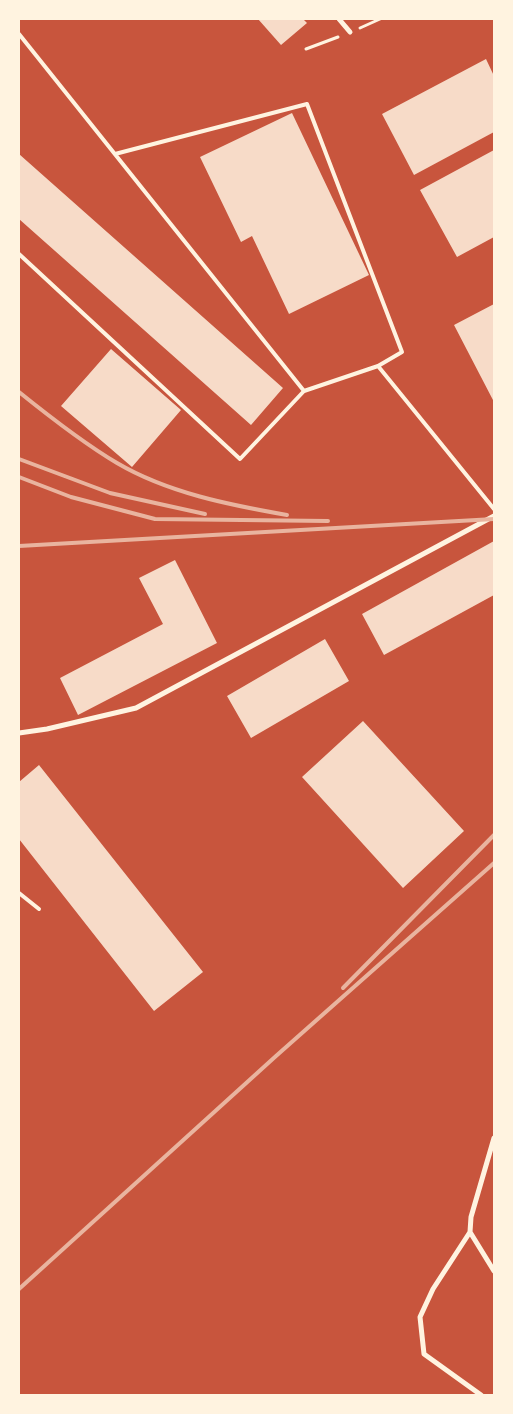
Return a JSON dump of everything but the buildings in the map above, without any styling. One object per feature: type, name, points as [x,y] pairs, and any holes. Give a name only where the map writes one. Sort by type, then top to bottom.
[{"type":"street","points":[[339,19],[350,32]]},
{"type":"street","points":[[19,733],[47,729],[136,708],[494,516]]},
{"type":"street","points":[[481,1395],[424,1354],[420,1317],[433,1289],[470,1232],[471,1217],[494,1138]]},
{"type":"street","points":[[470,1232],[494,1271]]},
{"type":"lane","points":[[19,34],[304,391]]},
{"type":"lane","points":[[19,254],[240,459],[304,391],[378,366],[402,352],[307,104],[115,154]]},
{"type":"lane","points":[[378,366],[494,509]]},
{"type":"lane","points":[[19,893],[39,909]]},
{"type":"railway","points":[[19,392],[92,447],[137,473],[178,490],[222,502],[287,515]]},
{"type":"railway","points":[[19,459],[110,493],[205,514]]},
{"type":"railway","points":[[19,477],[71,497],[155,519],[328,521]]},
{"type":"railway","points":[[19,546],[494,519]]},
{"type":"railway","points":[[343,988],[494,835]]},
{"type":"railway","points":[[19,1289],[276,1056],[494,863]]}]
